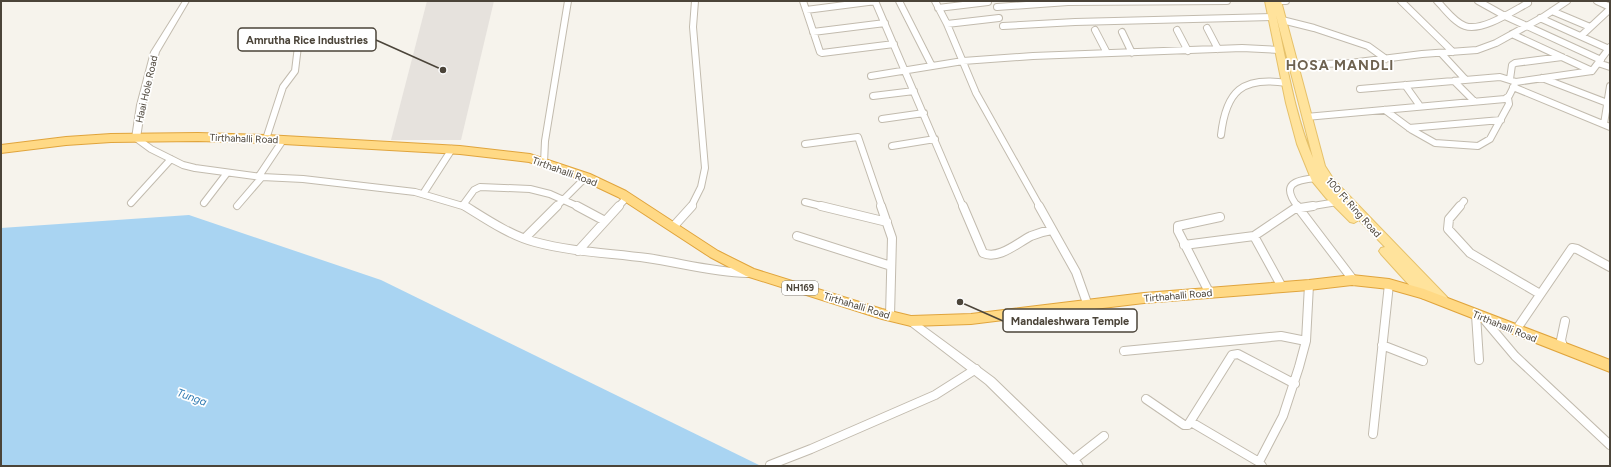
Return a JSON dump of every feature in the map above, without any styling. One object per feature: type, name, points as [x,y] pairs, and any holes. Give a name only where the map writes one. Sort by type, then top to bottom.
[{"type":"highway","name":"Tirthahalli Road","points":[[1,149],[66,141],[198,137],[266,139],[452,149],[530,158],[586,177],[627,197],[714,254],[750,273],[890,316],[912,321],[971,319],[1088,303],[1209,292],[1309,286],[1354,281],[1389,284],[1443,300],[1479,316],[1610,366]]},
{"type":"main road","name":"100 Ft Ring Road","points":[[1269,1],[1278,19],[1295,65],[1306,117],[1316,157],[1320,166],[1330,183],[1443,300]]},
{"type":"main road","name":"100 Ft Ring Road","points":[[1278,1],[1280,50],[1287,83],[1302,144],[1316,178],[1424,294]]},
{"type":"street","name":"Haai Hole Road","points":[[136,138],[141,105],[155,52],[186,1]]},
{"type":"street","points":[[544,163],[545,141],[568,1]]},
{"type":"street","points":[[673,227],[694,205],[703,183],[705,168],[693,27],[695,1]]},
{"type":"street","points":[[803,1],[820,52],[822,53],[894,44]]},
{"type":"street","points":[[806,10],[876,1],[985,255],[992,256],[1017,245],[1034,235],[1052,230]]},
{"type":"street","points":[[899,1],[932,66]]},
{"type":"street","points":[[935,1],[947,24],[976,93],[1076,272],[1088,303]]},
{"type":"street","points":[[997,6],[1068,2],[1227,1]]},
{"type":"street","points":[[1278,1],[1286,1]]},
{"type":"street","points":[[1401,1],[1453,52]]},
{"type":"street","points":[[1437,1],[1466,27],[1494,22],[1528,3]]},
{"type":"street","points":[[1478,1],[1505,16],[1600,61],[1610,68]]},
{"type":"street","points":[[1295,65],[1350,63],[1478,50],[1496,43],[1567,1]]},
{"type":"street","points":[[1581,36],[1610,8],[1597,1]]},
{"type":"street","points":[[938,8],[988,2]]},
{"type":"street","points":[[1552,11],[1590,27]]},
{"type":"street","points":[[947,24],[999,18]]},
{"type":"street","points":[[1513,82],[1540,77],[1592,71],[1609,48],[1540,18]]},
{"type":"street","points":[[1003,26],[1075,22],[1278,19],[1314,28],[1368,46],[1386,59]]},
{"type":"street","points":[[813,32],[885,22]]},
{"type":"street","points":[[1207,28],[1218,49]]},
{"type":"street","points":[[1096,30],[1107,54]]},
{"type":"street","points":[[1177,30],[1188,50]]},
{"type":"street","points":[[1122,32],[1132,53]]},
{"type":"street","points":[[1512,34],[1592,71]]},
{"type":"street","points":[[266,139],[283,87],[295,70],[299,38]]},
{"type":"street","points":[[871,76],[963,61],[1033,56],[1242,48],[1280,50]]},
{"type":"street","points":[[1441,53],[1465,79]]},
{"type":"street","points":[[1385,110],[1409,128],[1435,144],[1478,146],[1490,139],[1508,104],[1508,98],[1513,82],[1512,65],[1515,63],[1562,57]]},
{"type":"street","points":[[1360,89],[1500,77],[1607,125],[1610,86]]},
{"type":"street","points":[[1540,77],[1609,104]]},
{"type":"street","points":[[1221,136],[1226,108],[1236,91],[1253,82],[1270,80],[1287,83]]},
{"type":"street","points":[[1454,81],[1474,102]]},
{"type":"street","points":[[1405,85],[1420,106]]},
{"type":"street","points":[[873,96],[914,91]]},
{"type":"street","points":[[1306,117],[1508,98]]},
{"type":"street","points":[[882,119],[924,114]]},
{"type":"street","points":[[1409,128],[1501,120]]},
{"type":"street","points":[[805,144],[858,137],[893,244],[890,316]]},
{"type":"street","points":[[136,138],[151,149],[183,165],[194,168],[227,173],[304,179],[423,194],[463,205],[496,225],[534,242],[578,251],[647,258],[723,272],[750,273]]},
{"type":"street","points":[[892,146],[935,139]]},
{"type":"street","points":[[237,206],[260,176],[283,140]]},
{"type":"street","points":[[423,194],[452,149]]},
{"type":"street","points":[[131,203],[171,159]]},
{"type":"street","points":[[204,203],[227,173]]},
{"type":"street","points":[[524,238],[586,177]]},
{"type":"street","points":[[1316,178],[1298,180],[1292,184],[1290,190],[1294,202],[1354,281]]},
{"type":"street","points":[[463,205],[474,190],[485,187],[538,190],[563,200],[605,221]]},
{"type":"street","points":[[578,251],[627,197]]},
{"type":"street","points":[[1464,201],[1449,219],[1448,229],[1470,253],[1540,294]]},
{"type":"street","points":[[805,202],[887,222]]},
{"type":"street","points":[[1184,245],[1254,236],[1299,208],[1337,202]]},
{"type":"street","points":[[1209,292],[1184,245],[1178,231],[1178,226],[1220,217]]},
{"type":"street","points":[[798,236],[891,266]]},
{"type":"street","points":[[1254,236],[1282,287]]},
{"type":"street","points":[[1516,330],[1572,248],[1577,249],[1610,267]]},
{"type":"street","points":[[1373,434],[1389,284]]},
{"type":"street","points":[[1191,422],[1260,464],[1283,416],[1295,384],[1306,342],[1309,286]]},
{"type":"street","points":[[1479,316],[1479,360]]},
{"type":"street","points":[[1479,316],[1515,356],[1610,445]]},
{"type":"street","points":[[912,321],[976,369],[1074,464],[1104,436]]},
{"type":"street","points":[[1564,349],[1561,340],[1566,321]]},
{"type":"street","points":[[1124,351],[1281,336],[1306,342]]},
{"type":"street","points":[[1382,345],[1422,361]]},
{"type":"street","points":[[1146,400],[1184,425],[1188,425],[1234,354],[1238,354],[1295,384]]},
{"type":"street","points":[[770,465],[811,450],[935,395],[976,369]]},
{"type":"shaded area","points":[[427,1],[494,1],[461,140],[391,140]]},
{"type":"water","name":"Tunga","points":[[189,215],[381,280],[761,466],[1,466],[1,228]]},
{"type":"place","name":"Amrutha Rice Industries","points":[[443,70]]},
{"type":"place","name":"Mandaleshwara Temple","points":[[960,302]]},
{"type":"district","name":"HOSA MANDLI","points":[[1340,65]]}]
